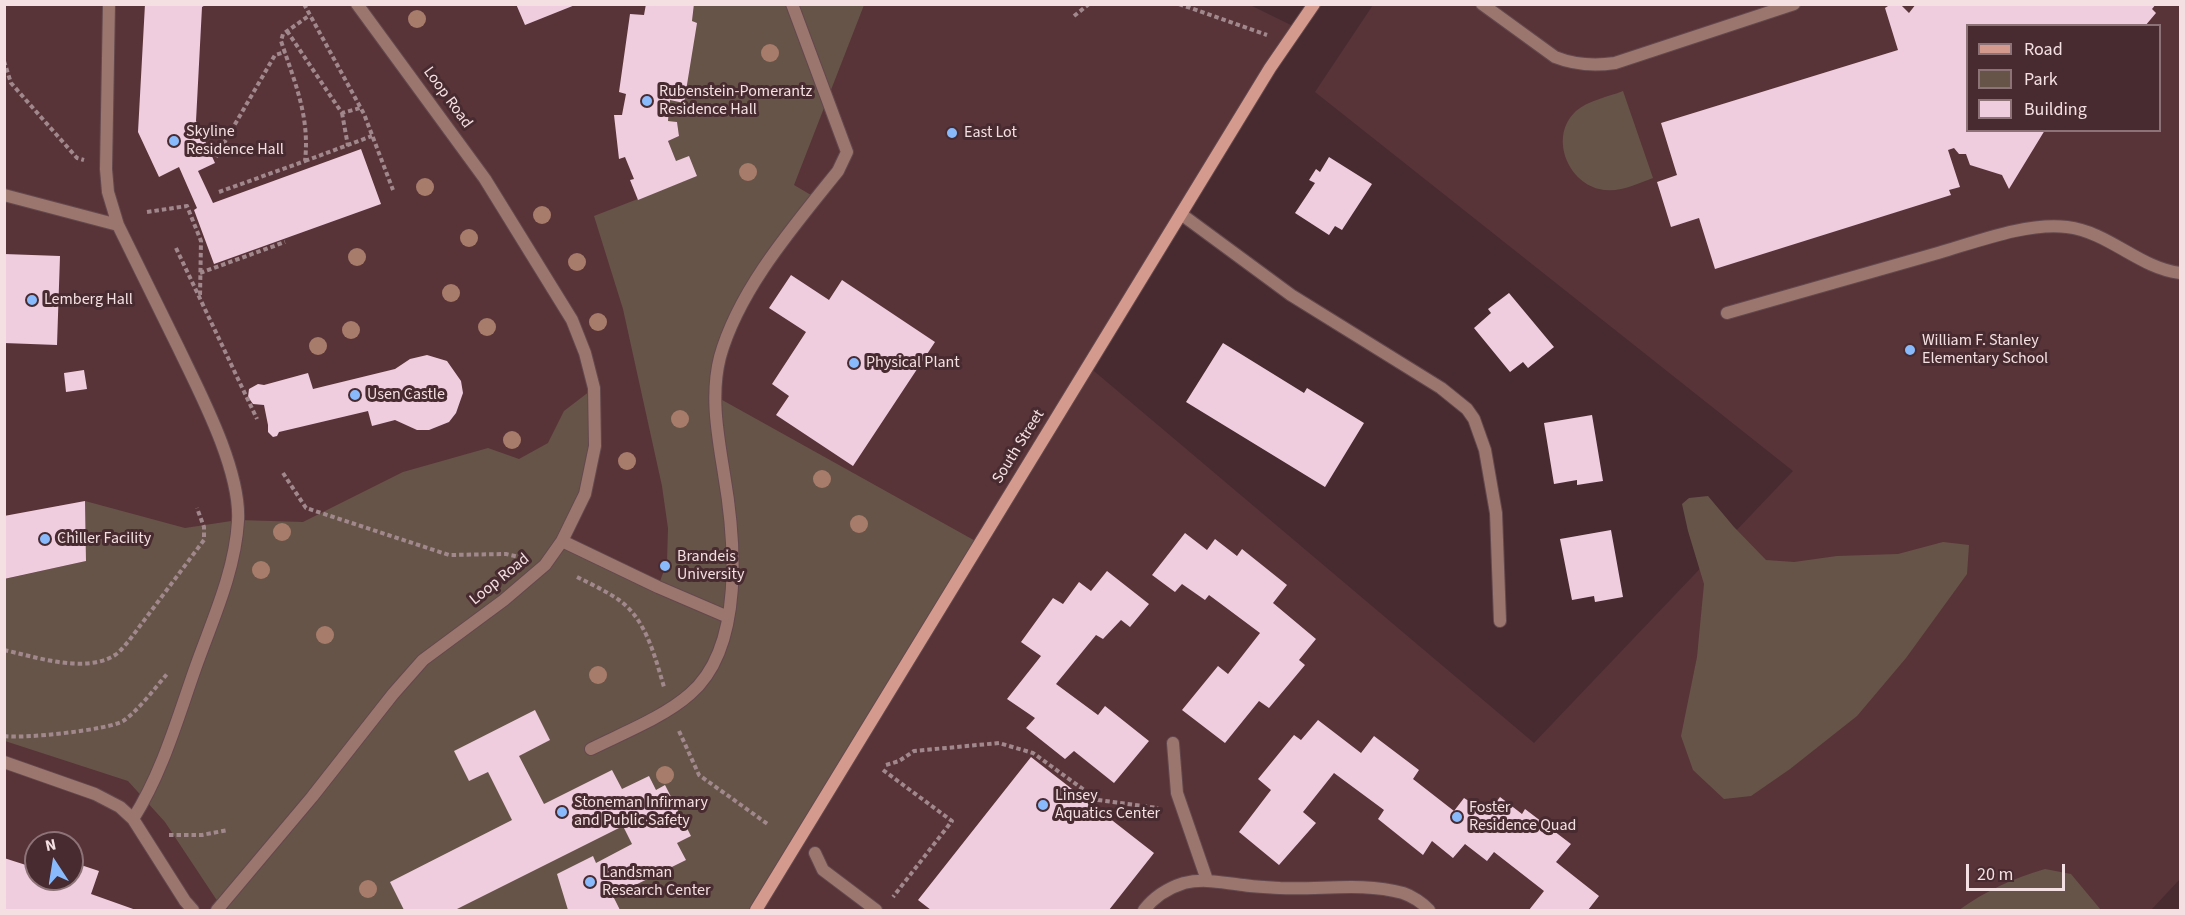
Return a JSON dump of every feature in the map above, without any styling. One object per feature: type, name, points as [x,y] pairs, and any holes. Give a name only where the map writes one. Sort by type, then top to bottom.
[{"type":"main road","name":"South Street","points":[[756,910],[1270,68],[1314,4]]},
{"type":"lane","points":[[109,4],[106,180],[118,225],[209,410],[235,484],[238,520],[233,558],[208,633],[160,767],[149,794],[133,819]]},
{"type":"lane","name":"Loop Road","points":[[217,910],[423,660],[504,600],[545,565],[562,541],[585,494],[595,446],[594,388],[585,353],[572,320],[485,179],[357,4]]},
{"type":"lane","points":[[591,749],[670,708],[691,694],[708,674],[720,648],[728,617],[733,547],[729,504],[716,426],[715,396],[720,359],[733,322],[752,286],[838,171],[848,152],[792,4]]},
{"type":"lane","points":[[1482,4],[1555,57],[1566,62],[1591,65],[1616,63],[1794,4]]},
{"type":"lane","points":[[4,195],[118,225]]},
{"type":"lane","points":[[1181,214],[1291,295],[1441,388],[1467,409],[1474,419],[1485,450],[1496,513],[1500,621]]},
{"type":"lane","points":[[1727,313],[1992,238],[2048,226],[2067,227],[2102,237],[2155,265],[2181,273]]},
{"type":"lane","points":[[562,541],[658,587],[728,617]]},
{"type":"lane","points":[[1173,743],[1177,793],[1207,880]]},
{"type":"lane","points":[[4,762],[108,800],[133,819],[193,910]]},
{"type":"lane","points":[[815,853],[823,870],[876,910]]},
{"type":"lane","points":[[1143,910],[1166,890],[1186,883],[1207,880],[1283,888],[1377,888],[1405,894],[1425,905],[1428,910]]},
{"type":"path","points":[[304,4],[360,108],[393,190]]},
{"type":"path","points":[[1074,16],[1089,4]]},
{"type":"path","points":[[1179,4],[1288,42]]},
{"type":"path","points":[[305,161],[307,128],[281,41],[283,34],[310,15]]},
{"type":"path","points":[[287,32],[342,113],[348,146]]},
{"type":"path","points":[[216,157],[275,55],[285,52]]},
{"type":"path","points":[[4,61],[11,83],[77,158],[84,160]]},
{"type":"path","points":[[342,113],[360,108]]},
{"type":"path","points":[[219,192],[372,136]]},
{"type":"path","points":[[147,212],[188,206],[201,241],[200,298]]},
{"type":"path","points":[[200,273],[285,242]]},
{"type":"path","points":[[176,248],[256,419]]},
{"type":"path","points":[[283,473],[306,508],[448,555],[506,554],[524,558]]},
{"type":"path","points":[[4,650],[55,661],[83,664],[99,662],[116,655],[204,540],[204,526],[197,508]]},
{"type":"path","points":[[577,577],[620,600],[635,614],[652,648],[670,708],[699,775],[769,825]]},
{"type":"path","points":[[4,736],[85,731],[115,725],[126,719],[171,670]]},
{"type":"path","points":[[890,902],[952,821],[884,767],[899,761],[914,750],[999,743],[1033,753],[1098,800],[1182,811]]},
{"type":"path","points":[[165,835],[202,835],[228,830]]},
{"type":"shaded area","name":"Brandeis University","points":[[1248,4],[1297,28],[1088,366],[1534,743],[1793,471],[1315,92],[1373,5],[2180,5],[2180,879],[2151,910],[5,910],[5,5]]},
{"type":"green space","points":[[694,5],[864,5],[794,185],[816,198],[733,322],[715,396],[979,543],[756,910],[229,910],[216,899],[165,822],[128,781],[5,741],[5,579],[86,561],[85,501],[185,528],[238,520],[303,522],[403,472],[488,448],[519,459],[548,443],[564,411],[594,388],[595,446],[563,540],[658,587],[667,562],[668,528],[662,486],[623,309],[594,216],[697,176],[676,161],[668,141],[679,136],[677,122],[668,121],[670,100],[696,23],[692,21]]},
{"type":"green space","points":[[1623,91],[1653,178],[1620,189],[1599,189],[1578,177],[1571,167],[1565,156],[1564,133],[1568,121],[1581,107]]},
{"type":"green space","points":[[1708,496],[1766,560],[1794,562],[1837,556],[1898,554],[1943,542],[1969,545],[1967,574],[1906,658],[1857,716],[1790,769],[1751,796],[1724,799],[1693,770],[1681,736],[1697,657],[1704,584],[1682,504],[1689,498]]},
{"type":"green space","points":[[2045,869],[2071,874],[2101,910],[1959,910],[2000,886]]},
{"type":"building","name":"Skyline Residence Hall","points":[[145,4],[207,4],[202,7],[196,121],[215,163],[198,171],[213,203],[361,149],[381,204],[214,264],[194,210],[197,208],[179,167],[159,177],[138,132]]},
{"type":"building","points":[[516,4],[575,4],[575,5],[525,25]]},
{"type":"building","name":"Rubenstein-Pomerantz Residence Hall","points":[[646,4],[694,4],[692,21],[697,23],[684,103],[670,100],[668,121],[677,122],[679,136],[668,141],[676,161],[689,156],[697,176],[638,200],[630,180],[634,179],[625,157],[619,159],[614,115],[622,115],[626,94],[619,92],[630,14],[644,15]]},
{"type":"building","points":[[1891,4],[1900,4],[1909,13],[1916,4],[2156,4],[2152,9],[2156,13],[2147,24],[1966,24],[1966,132],[2044,132],[2009,189],[2002,175],[1970,165],[1966,154],[1959,154],[1954,148],[1948,150],[1960,187],[1949,190],[1951,195],[1715,269],[1699,218],[1671,227],[1657,182],[1677,175],[1661,123],[1898,50],[1885,8]]},
{"type":"building","points":[[1329,157],[1372,184],[1342,230],[1335,226],[1329,235],[1295,213],[1315,183],[1309,180],[1316,169],[1320,172]]},
{"type":"building","name":"Lemberg Hall","points":[[4,254],[60,256],[57,345],[4,343]]},
{"type":"building","name":"Physical Plant","points":[[791,275],[829,300],[842,280],[935,342],[853,466],[776,415],[789,396],[772,384],[806,332],[769,308]]},
{"type":"building","points":[[1509,293],[1554,347],[1528,368],[1523,362],[1510,372],[1474,328],[1491,313],[1488,309]]},
{"type":"building","points":[[1223,343],[1304,393],[1307,388],[1364,423],[1325,487],[1186,402]]},
{"type":"building","name":"Usen Castle","points":[[427,355],[447,361],[461,381],[463,393],[456,413],[449,422],[429,430],[417,430],[395,420],[372,426],[368,411],[279,432],[273,437],[268,432],[264,405],[253,404],[248,397],[249,389],[258,384],[264,385],[308,373],[313,389],[395,369],[410,359]]},
{"type":"building","points":[[84,370],[87,389],[66,392],[64,373]]},
{"type":"building","points":[[1592,415],[1603,481],[1577,485],[1577,480],[1554,484],[1544,423]]},
{"type":"building","name":"Chiller Facility","points":[[85,501],[86,561],[4,579],[4,516]]},
{"type":"building","points":[[1611,530],[1623,597],[1595,602],[1594,596],[1572,600],[1560,539]]},
{"type":"building","points":[[1185,533],[1207,550],[1215,539],[1237,556],[1242,549],[1287,585],[1273,603],[1316,639],[1299,660],[1305,665],[1269,708],[1259,701],[1225,743],[1182,710],[1218,666],[1228,674],[1260,633],[1209,595],[1205,600],[1182,584],[1175,592],[1152,575]]},
{"type":"building","points":[[1107,571],[1149,604],[1130,627],[1121,620],[1103,639],[1096,635],[1056,684],[1098,715],[1105,706],[1149,741],[1114,783],[1074,751],[1065,759],[1026,728],[1035,718],[1007,699],[1041,656],[1021,642],[1053,598],[1063,604],[1079,582],[1091,591]]},
{"type":"building","name":"Stoneman Infirmary and Public Safety","points":[[535,710],[550,740],[519,756],[544,804],[612,770],[622,789],[649,776],[656,790],[665,785],[691,836],[677,843],[686,860],[613,896],[620,910],[568,910],[557,874],[593,856],[596,863],[632,844],[623,826],[455,910],[404,910],[390,882],[512,820],[488,772],[469,781],[454,751]]},
{"type":"building","name":"Foster Residence Quad","points":[[1318,720],[1361,753],[1374,736],[1419,770],[1413,779],[1454,811],[1464,798],[1488,813],[1500,797],[1522,814],[1525,809],[1571,844],[1556,862],[1599,896],[1588,910],[1529,910],[1544,891],[1494,852],[1487,861],[1465,844],[1453,858],[1432,841],[1423,855],[1378,819],[1384,810],[1334,773],[1303,812],[1316,823],[1279,865],[1239,832],[1271,790],[1258,779],[1294,735],[1301,740]]},
{"type":"building","name":"Linsey Aquatics Center","points":[[1031,757],[1154,853],[1109,910],[931,910],[918,900]]},
{"type":"building","points":[[4,858],[24,864],[24,891],[84,891],[84,866],[99,871],[91,894],[136,910],[4,910]]},
{"type":"place","name":"Rubenstein-Pomerantz Residence Hall","points":[[647,101]]},
{"type":"place","name":"East Lot","points":[[952,133]]},
{"type":"place","name":"Skyline Residence Hall","points":[[174,141]]},
{"type":"place","name":"Lemberg Hall","points":[[32,300]]},
{"type":"place","name":"William F. Stanley Elementary School","points":[[1910,350]]},
{"type":"place","name":"Physical Plant","points":[[854,363]]},
{"type":"place","name":"Usen Castle","points":[[355,395]]},
{"type":"place","name":"Chiller Facility","points":[[45,539]]},
{"type":"place","name":"Brandeis University","points":[[665,566]]},
{"type":"place","name":"Linsey Aquatics Center","points":[[1043,805]]},
{"type":"place","name":"Stoneman Infirmary and Public Safety","points":[[562,812]]},
{"type":"place","name":"Foster Residence Quad","points":[[1457,817]]},
{"type":"place","name":"Landsman Research Center","points":[[590,882]]}]
